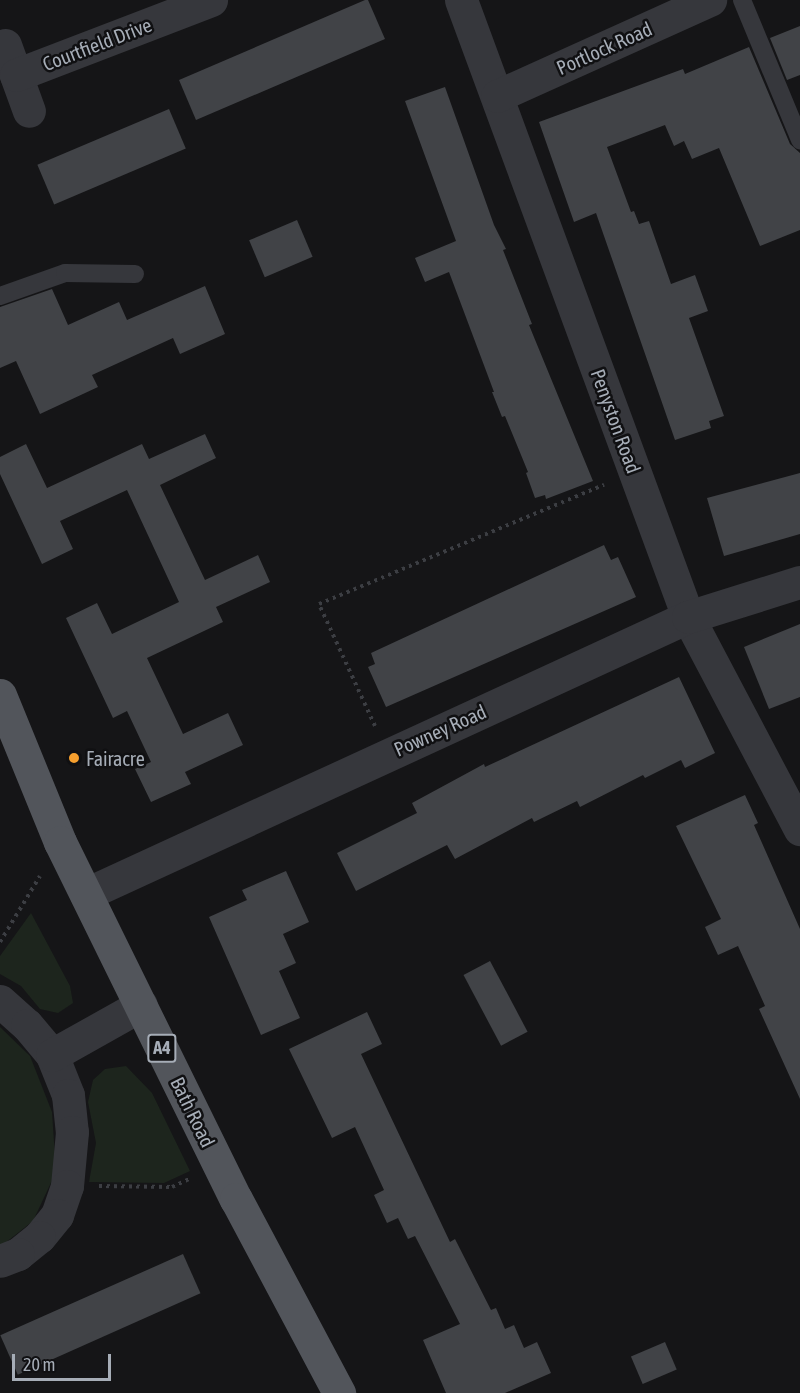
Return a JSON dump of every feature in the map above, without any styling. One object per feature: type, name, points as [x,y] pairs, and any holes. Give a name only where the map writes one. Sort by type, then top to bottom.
[{"type":"main road","name":"Bath Road","points":[[0,695],[60,842],[219,1164],[339,1393]]},
{"type":"street","name":"Courtfield Drive","points":[[29,111],[11,60],[211,0]]},
{"type":"street","name":"Penyston Road","points":[[461,0],[688,617],[800,829]]},
{"type":"street","name":"Portlock Road","points":[[496,96],[710,0]]},
{"type":"street","name":"Powney Road","points":[[86,894],[688,617],[800,582]]},
{"type":"street","points":[[0,1001],[27,1025],[52,1055],[68,1095],[72,1132],[67,1186],[57,1215],[39,1237],[18,1254],[0,1261]]},
{"type":"street","points":[[52,1055],[141,1005]]},
{"type":"lane","points":[[742,0],[800,140]]},
{"type":"lane","points":[[0,296],[65,273],[135,274]]},
{"type":"path","points":[[387,754],[319,604],[635,472]]},
{"type":"path","points":[[0,942],[60,842]]},
{"type":"path","points":[[67,1186],[172,1187],[219,1164]]},
{"type":"shaded area","points":[[31,913],[70,986],[73,1003],[58,1013],[40,1009],[21,986],[0,974],[0,956]]},
{"type":"shaded area","points":[[0,1027],[30,1056],[52,1112],[56,1172],[33,1221],[0,1247]]},
{"type":"shaded area","points":[[126,1066],[152,1093],[190,1171],[164,1183],[89,1182],[96,1143],[88,1102],[93,1080],[105,1069]]},
{"type":"building","points":[[368,0],[385,39],[196,120],[179,80]]},
{"type":"building","points":[[800,26],[800,75],[787,80],[770,38]]},
{"type":"building","points":[[749,47],[790,144],[800,153],[800,230],[760,246],[719,148],[692,159],[684,141],[674,146],[665,125],[607,147],[631,212],[634,211],[639,224],[649,221],[671,284],[695,275],[708,311],[689,318],[724,416],[709,421],[711,428],[675,440],[596,213],[574,222],[539,122],[683,69],[685,74]]},
{"type":"building","points":[[445,87],[494,225],[506,249],[503,250],[532,324],[529,325],[593,481],[546,499],[545,495],[535,498],[526,473],[528,472],[505,416],[502,417],[492,392],[494,392],[449,272],[425,282],[415,258],[456,241],[405,101]]},
{"type":"building","points":[[169,109],[186,149],[54,204],[37,165]]},
{"type":"building","points":[[297,220],[313,257],[265,277],[249,240]]},
{"type":"building","points":[[205,286],[225,334],[180,354],[173,338],[92,375],[98,387],[40,414],[16,361],[0,368],[0,307],[52,289],[68,325],[119,302],[127,320]]},
{"type":"building","points":[[205,434],[216,458],[160,485],[205,580],[258,555],[270,582],[216,607],[223,622],[147,658],[183,734],[228,713],[243,745],[185,772],[191,784],[151,802],[135,769],[151,762],[127,711],[113,718],[66,618],[97,603],[112,634],[179,602],[127,490],[60,521],[73,549],[42,564],[0,474],[0,457],[26,444],[47,488],[142,444],[149,459]]},
{"type":"building","points":[[800,473],[800,534],[724,556],[707,498]]},
{"type":"building","points":[[604,545],[611,560],[618,557],[636,597],[386,707],[368,667],[375,664],[371,653]]},
{"type":"building","points":[[800,624],[800,697],[769,709],[744,647]]},
{"type":"building","points":[[679,677],[715,753],[685,768],[681,760],[645,778],[643,775],[580,807],[577,801],[534,822],[532,818],[455,859],[447,845],[356,891],[337,853],[417,813],[412,803],[484,764],[485,767]]},
{"type":"building","points":[[745,795],[758,823],[754,825],[800,929],[800,1099],[759,1009],[765,1006],[738,946],[718,955],[705,927],[721,919],[676,826]]},
{"type":"building","points":[[286,871],[309,922],[283,934],[296,963],[279,971],[300,1018],[261,1035],[209,917],[247,900],[242,890]]},
{"type":"building","points":[[490,961],[528,1032],[501,1046],[464,975]]},
{"type":"building","points":[[367,1012],[382,1044],[361,1054],[450,1242],[455,1239],[491,1310],[496,1308],[505,1329],[514,1325],[524,1348],[537,1342],[551,1373],[505,1393],[446,1393],[423,1340],[460,1324],[415,1236],[408,1239],[398,1218],[387,1223],[374,1195],[384,1190],[355,1127],[332,1138],[289,1049]]},
{"type":"building","points":[[183,1254],[200,1293],[18,1375],[0,1335]]},
{"type":"building","points":[[665,1342],[677,1370],[643,1384],[631,1356]]},
{"type":"place","name":"Fairacre","points":[[74,758]]}]
